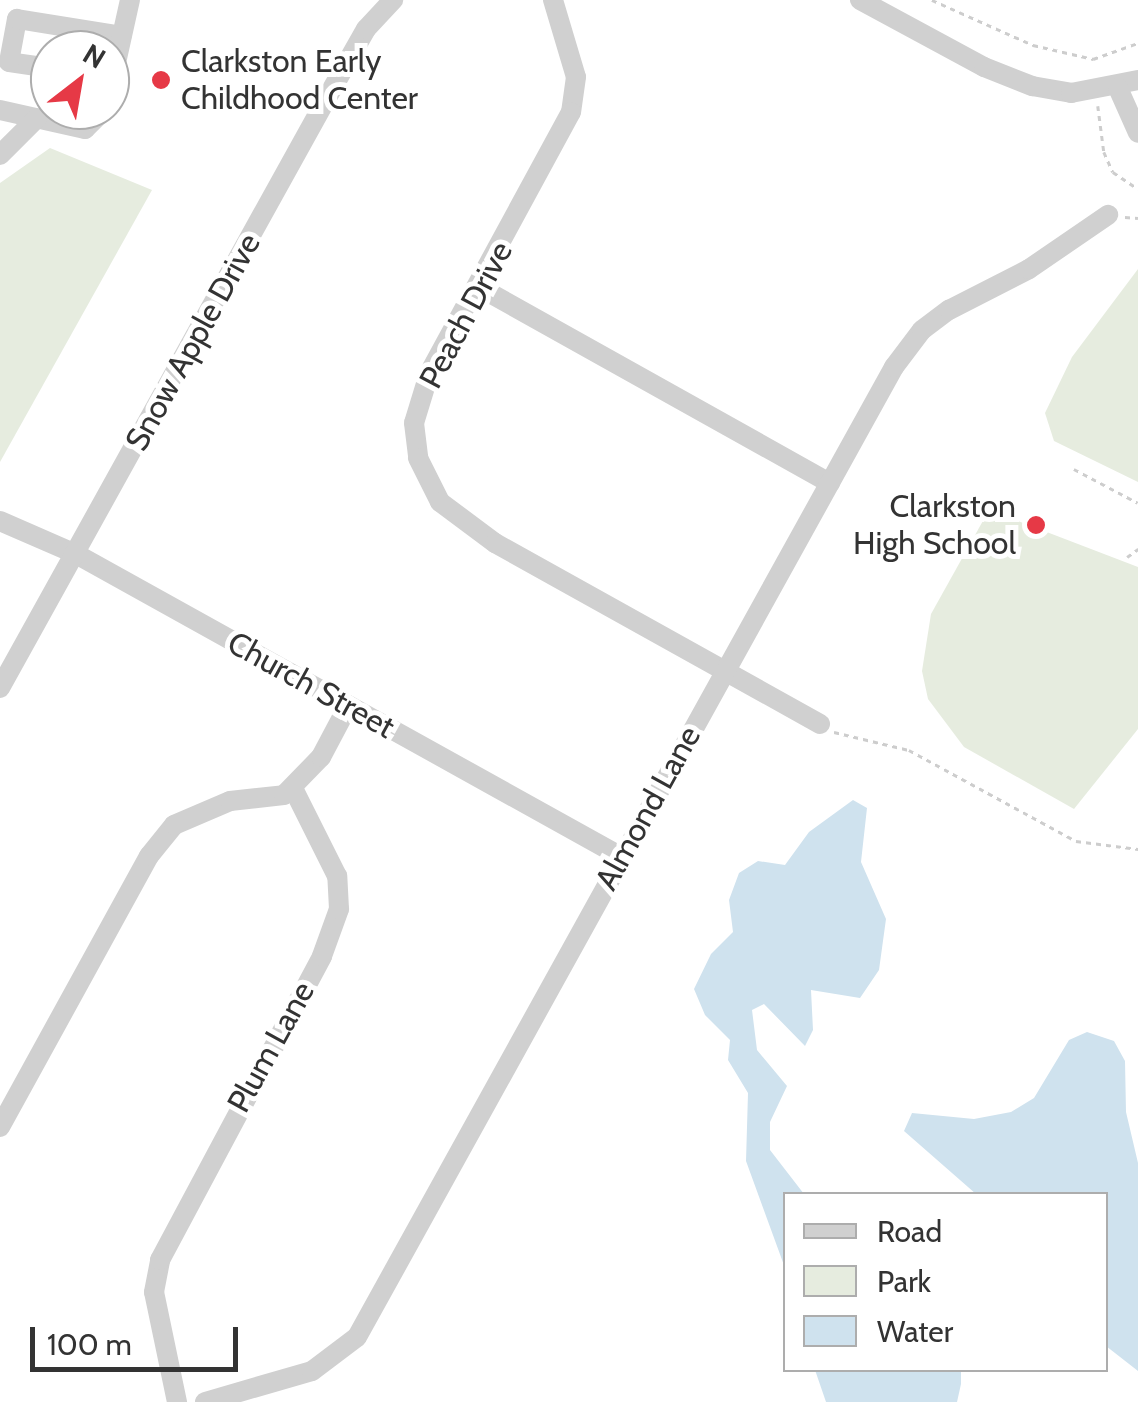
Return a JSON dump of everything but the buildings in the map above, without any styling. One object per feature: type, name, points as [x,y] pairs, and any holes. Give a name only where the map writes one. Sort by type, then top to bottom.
[{"type":"street","points":[[123,30],[130,0]]},
{"type":"street","name":"Snow Apple Drive","points":[[0,688],[366,28],[393,0]]},
{"type":"street","name":"Peach Drive","points":[[553,0],[576,78],[570,112],[430,374],[414,424],[418,458],[440,502],[495,543],[820,724]]},
{"type":"street","points":[[860,0],[984,67],[1032,86],[1071,93],[1128,84],[1138,133]]},
{"type":"street","points":[[30,65],[9,62],[17,19],[85,30]]},
{"type":"street","points":[[0,110],[30,116]]},
{"type":"street","points":[[0,155],[30,125]]},
{"type":"street","name":"Almond Lane","points":[[205,1402],[312,1372],[357,1336],[894,367],[922,330],[1108,214]]},
{"type":"street","points":[[478,287],[830,483]]},
{"type":"street","name":"Church Street","points":[[0,521],[76,554],[620,856]]},
{"type":"street","points":[[0,1127],[149,856],[174,826],[207,807],[293,788],[320,758],[348,706]]},
{"type":"street","name":"Plum Lane","points":[[177,1402],[154,1292],[160,1260],[322,956],[339,910],[337,876],[293,788]]},
{"type":"path","points":[[932,0],[1033,46],[1093,60],[1138,43]]},
{"type":"path","points":[[1093,60],[1094,69]]},
{"type":"path","points":[[1098,114],[1114,172],[1138,189]]},
{"type":"path","points":[[1074,469],[1138,503]]},
{"type":"path","points":[[1127,557],[1138,549]]},
{"type":"path","points":[[820,724],[850,739],[909,750],[1076,840],[1138,849]]},
{"type":"green space","points":[[50,148],[152,190],[0,462],[0,183]]},
{"type":"green space","points":[[1138,269],[1138,482],[1054,441],[1045,413],[1072,357]]},
{"type":"green space","points":[[989,510],[1138,567],[1138,729],[1074,809],[964,747],[928,699],[922,671],[931,614]]},
{"type":"water","points":[[853,800],[867,808],[861,862],[886,919],[879,970],[860,998],[811,990],[813,1030],[805,1046],[764,1004],[752,1010],[757,1050],[787,1086],[770,1122],[770,1150],[802,1192],[783,1192],[783,1263],[746,1161],[748,1093],[728,1060],[730,1040],[705,1015],[694,989],[711,954],[733,932],[729,900],[739,873],[758,861],[785,865],[809,832]]},
{"type":"water","points":[[1087,1032],[1114,1041],[1125,1061],[1126,1112],[1138,1163],[1138,1371],[1108,1348],[1108,1192],[974,1192],[904,1131],[912,1113],[974,1119],[1011,1112],[1034,1098],[1069,1040]]},
{"type":"water","points":[[816,1372],[961,1372],[957,1402],[826,1402]]},
{"type":"place","name":"Clarkston Early Childhood Center","points":[[161,80]]},
{"type":"place","name":"Clarkston High School","points":[[1036,525]]}]
